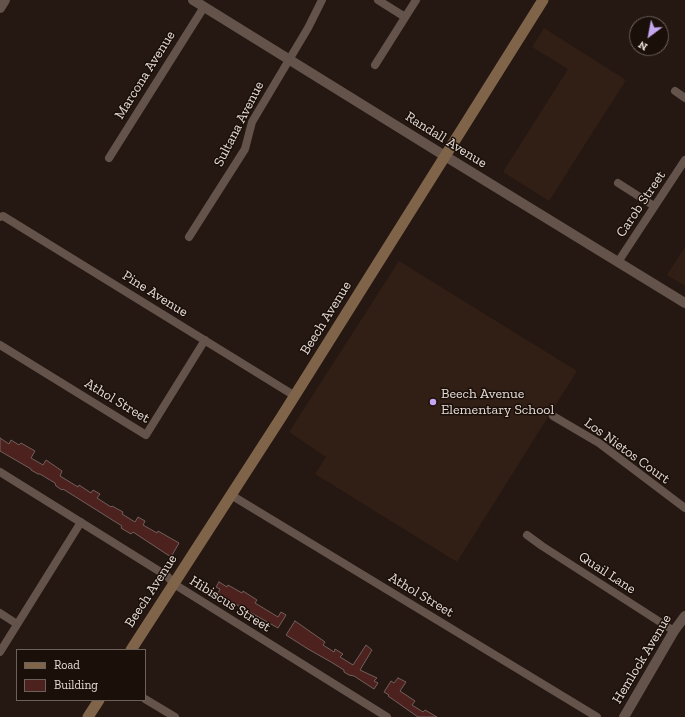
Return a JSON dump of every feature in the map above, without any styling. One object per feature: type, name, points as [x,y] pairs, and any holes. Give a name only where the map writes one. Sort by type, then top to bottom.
[{"type":"main road","name":"Beech Avenue","points":[[132,649],[295,396],[543,0]]},
{"type":"main road","points":[[88,717],[98,701]]},
{"type":"street","points":[[0,8],[5,0]]},
{"type":"street","name":"Randall Avenue","points":[[193,0],[685,303]]},
{"type":"street","name":"Sultana Avenue","points":[[189,237],[244,149],[252,122],[308,28],[322,0]]},
{"type":"street","points":[[378,0],[405,17]]},
{"type":"street","points":[[375,65],[416,0]]},
{"type":"street","name":"Marcona Avenue","points":[[109,158],[204,7]]},
{"type":"street","points":[[675,91],[685,98]]},
{"type":"street","name":"Carob Street","points":[[618,262],[685,160]]},
{"type":"street","points":[[618,183],[654,206]]},
{"type":"street","name":"Pine Avenue","points":[[0,217],[3,216],[295,396]]},
{"type":"street","name":"Athol Street","points":[[0,345],[146,435],[205,340]]},
{"type":"street","name":"Los Nietos Court","points":[[553,416],[599,444],[685,508]]},
{"type":"street","name":"Hibiscus Street","points":[[0,472],[167,576],[174,584],[387,717]]},
{"type":"street","name":"Athol Street","points":[[231,495],[597,717]]},
{"type":"street","points":[[0,652],[81,522]]},
{"type":"street","name":"Quail Lane","points":[[527,535],[674,631]]},
{"type":"street","points":[[0,613],[17,624]]},
{"type":"street","name":"Hemlock Avenue","points":[[624,717],[674,631],[685,616]]},
{"type":"street","points":[[146,700],[175,717]]},
{"type":"shaded area","points":[[544,28],[626,80],[549,201],[503,172],[568,69],[532,47]]},
{"type":"shaded area","points":[[685,247],[685,286],[667,275]]},
{"type":"shaded area","name":"Beech Avenue Elementary School","points":[[399,261],[577,371],[457,562],[315,474],[326,457],[289,432]]},
{"type":"building","points":[[0,438],[9,444],[11,440],[19,445],[21,443],[35,451],[31,458],[43,465],[46,460],[62,471],[60,476],[78,487],[79,485],[91,493],[93,490],[100,494],[97,498],[111,507],[112,506],[123,512],[122,514],[135,522],[138,517],[145,521],[143,525],[157,533],[158,531],[179,543],[171,557],[133,532],[131,534],[121,528],[122,526],[63,489],[62,490],[56,486],[55,483],[0,451]]},
{"type":"building","points":[[219,582],[242,593],[243,591],[257,600],[255,603],[278,617],[281,612],[286,615],[278,628],[221,596],[218,593],[220,589],[216,587]]},
{"type":"building","points":[[295,621],[325,642],[323,645],[334,652],[335,649],[343,654],[340,657],[353,665],[366,645],[372,650],[360,670],[377,678],[374,681],[378,683],[374,689],[354,676],[344,672],[344,670],[286,635]]},
{"type":"building","points":[[398,678],[406,682],[400,691],[415,701],[412,705],[423,712],[425,710],[437,717],[418,717],[384,692],[391,681],[394,683]]},
{"type":"place","name":"Beech Avenue Elementary School","points":[[433,402]]}]
